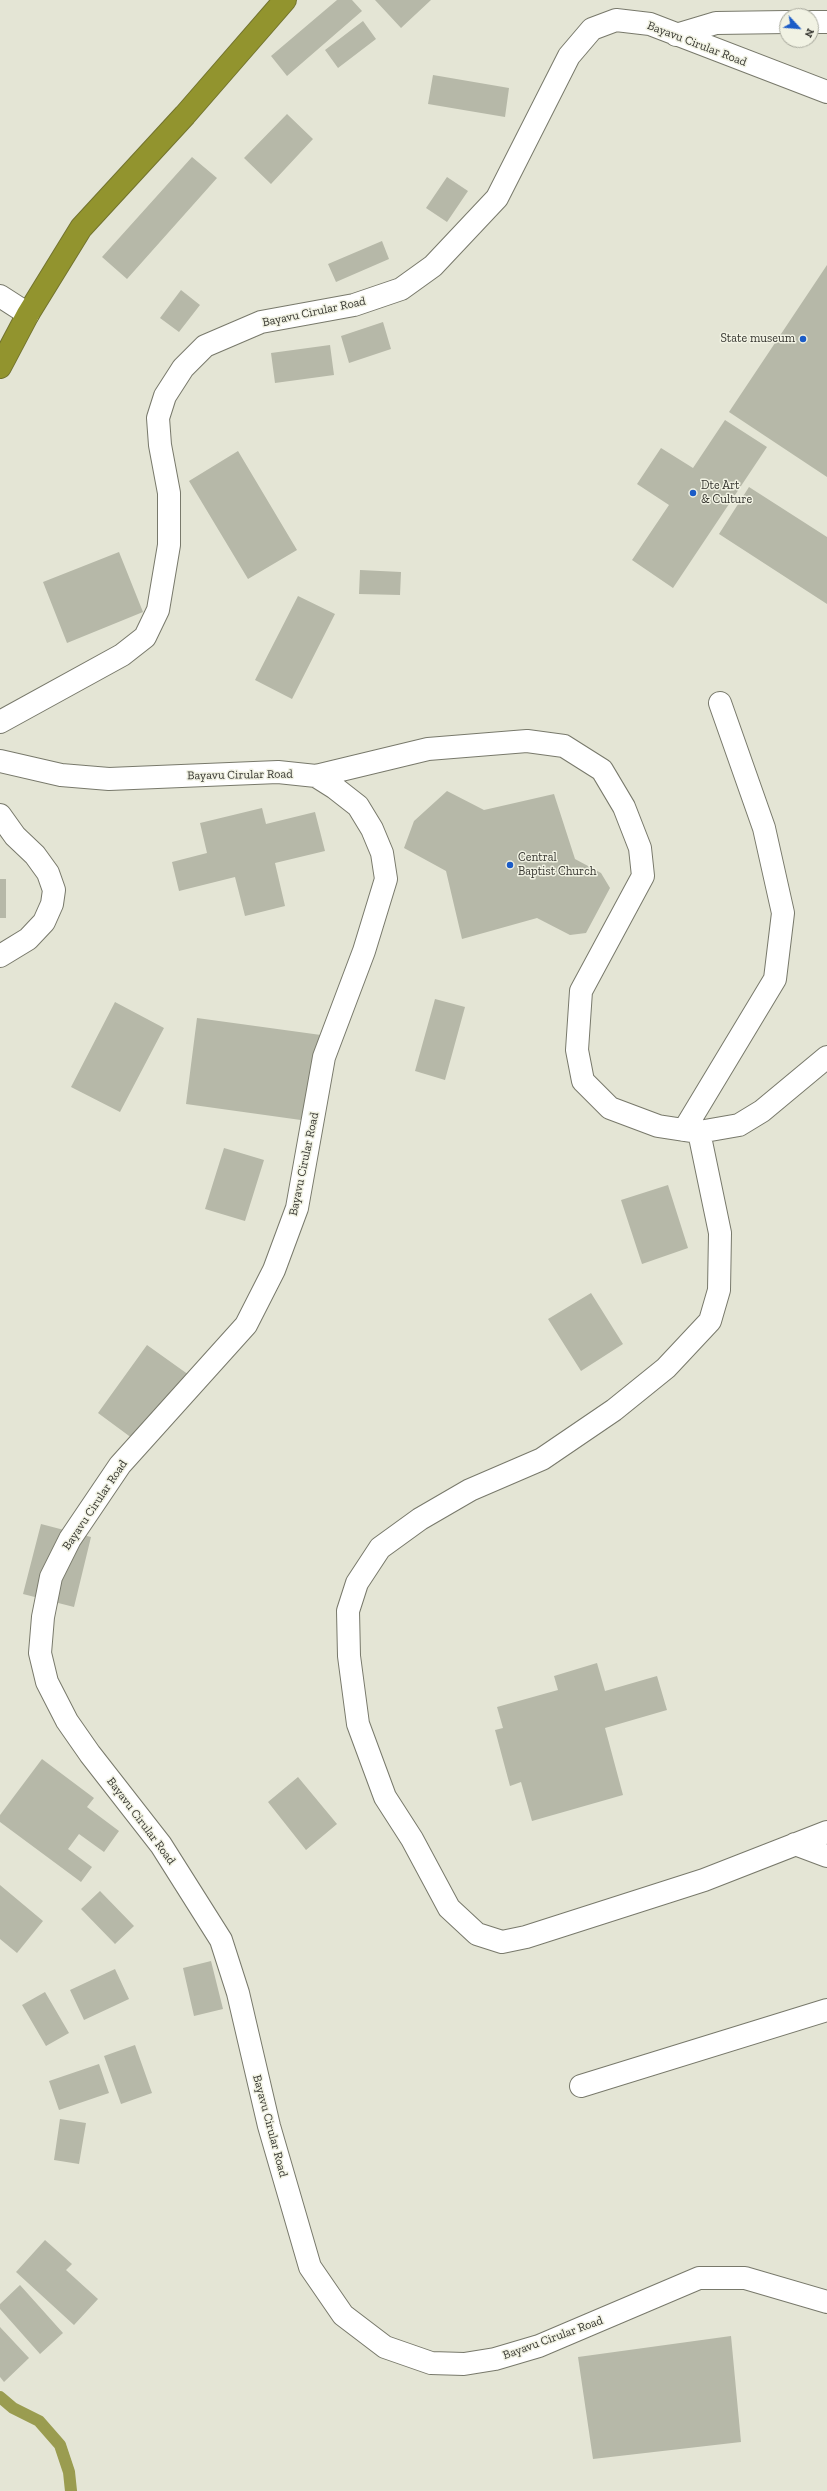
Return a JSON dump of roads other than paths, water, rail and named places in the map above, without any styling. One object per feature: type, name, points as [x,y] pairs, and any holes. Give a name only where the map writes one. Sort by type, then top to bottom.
[{"type":"highway","points":[[0,367],[28,314],[81,228],[185,115],[285,0]]},
{"type":"street","name":"Bayavu Cirular Road","points":[[0,722],[122,655],[145,637],[158,610],[169,545],[169,493],[160,445],[158,418],[165,396],[183,368],[205,346],[261,322],[354,305],[407,284],[433,266],[497,198],[569,56],[592,29],[616,20],[650,24],[827,92]]},
{"type":"street","points":[[676,35],[716,23],[779,22]]},
{"type":"street","points":[[0,296],[28,314]]},
{"type":"street","points":[[720,703],[764,828],[783,913],[775,979],[691,1131],[720,1233],[719,1290],[710,1321],[666,1368],[614,1410],[542,1459],[470,1490],[420,1519],[380,1548],[357,1583],[348,1611],[349,1656],[358,1724],[386,1797],[412,1839],[449,1908],[477,1934],[502,1942],[704,1880],[827,1832]]},
{"type":"street","points":[[316,776],[428,750],[528,741],[564,746],[602,770],[624,807],[640,848],[643,876],[581,991],[577,1050],[583,1081],[610,1108],[658,1126],[691,1131],[739,1125],[762,1112],[827,1057]]},
{"type":"street","name":"Bayavu Cirular Road","points":[[0,761],[61,774],[109,779],[278,772],[316,776],[335,788],[358,806],[372,829],[382,853],[386,879],[364,951],[324,1058],[297,1208],[274,1270],[246,1324],[120,1465],[70,1539],[51,1577],[43,1617],[40,1653],[47,1682],[67,1720],[90,1754],[161,1845],[221,1940],[238,1993],[269,2126],[310,2267],[343,2315],[385,2347],[431,2363],[464,2364],[495,2359],[539,2346],[699,2278],[745,2278],[827,2302]]},
{"type":"street","points":[[0,815],[15,836],[35,855],[48,873],[54,890],[52,904],[44,922],[28,939],[0,956]]},
{"type":"street","points":[[795,1844],[827,1856]]},
{"type":"street","points":[[581,2086],[827,2010]]},
{"type":"waterway","points":[[0,2397],[13,2408],[39,2421],[60,2445],[69,2472],[71,2491]]},
{"type":"place","name":"State museum","points":[[803,339]]},
{"type":"place","name":"Dte Art & Culture","points":[[693,493]]},
{"type":"place","name":"Central Baptist Church","points":[[510,865]]}]
